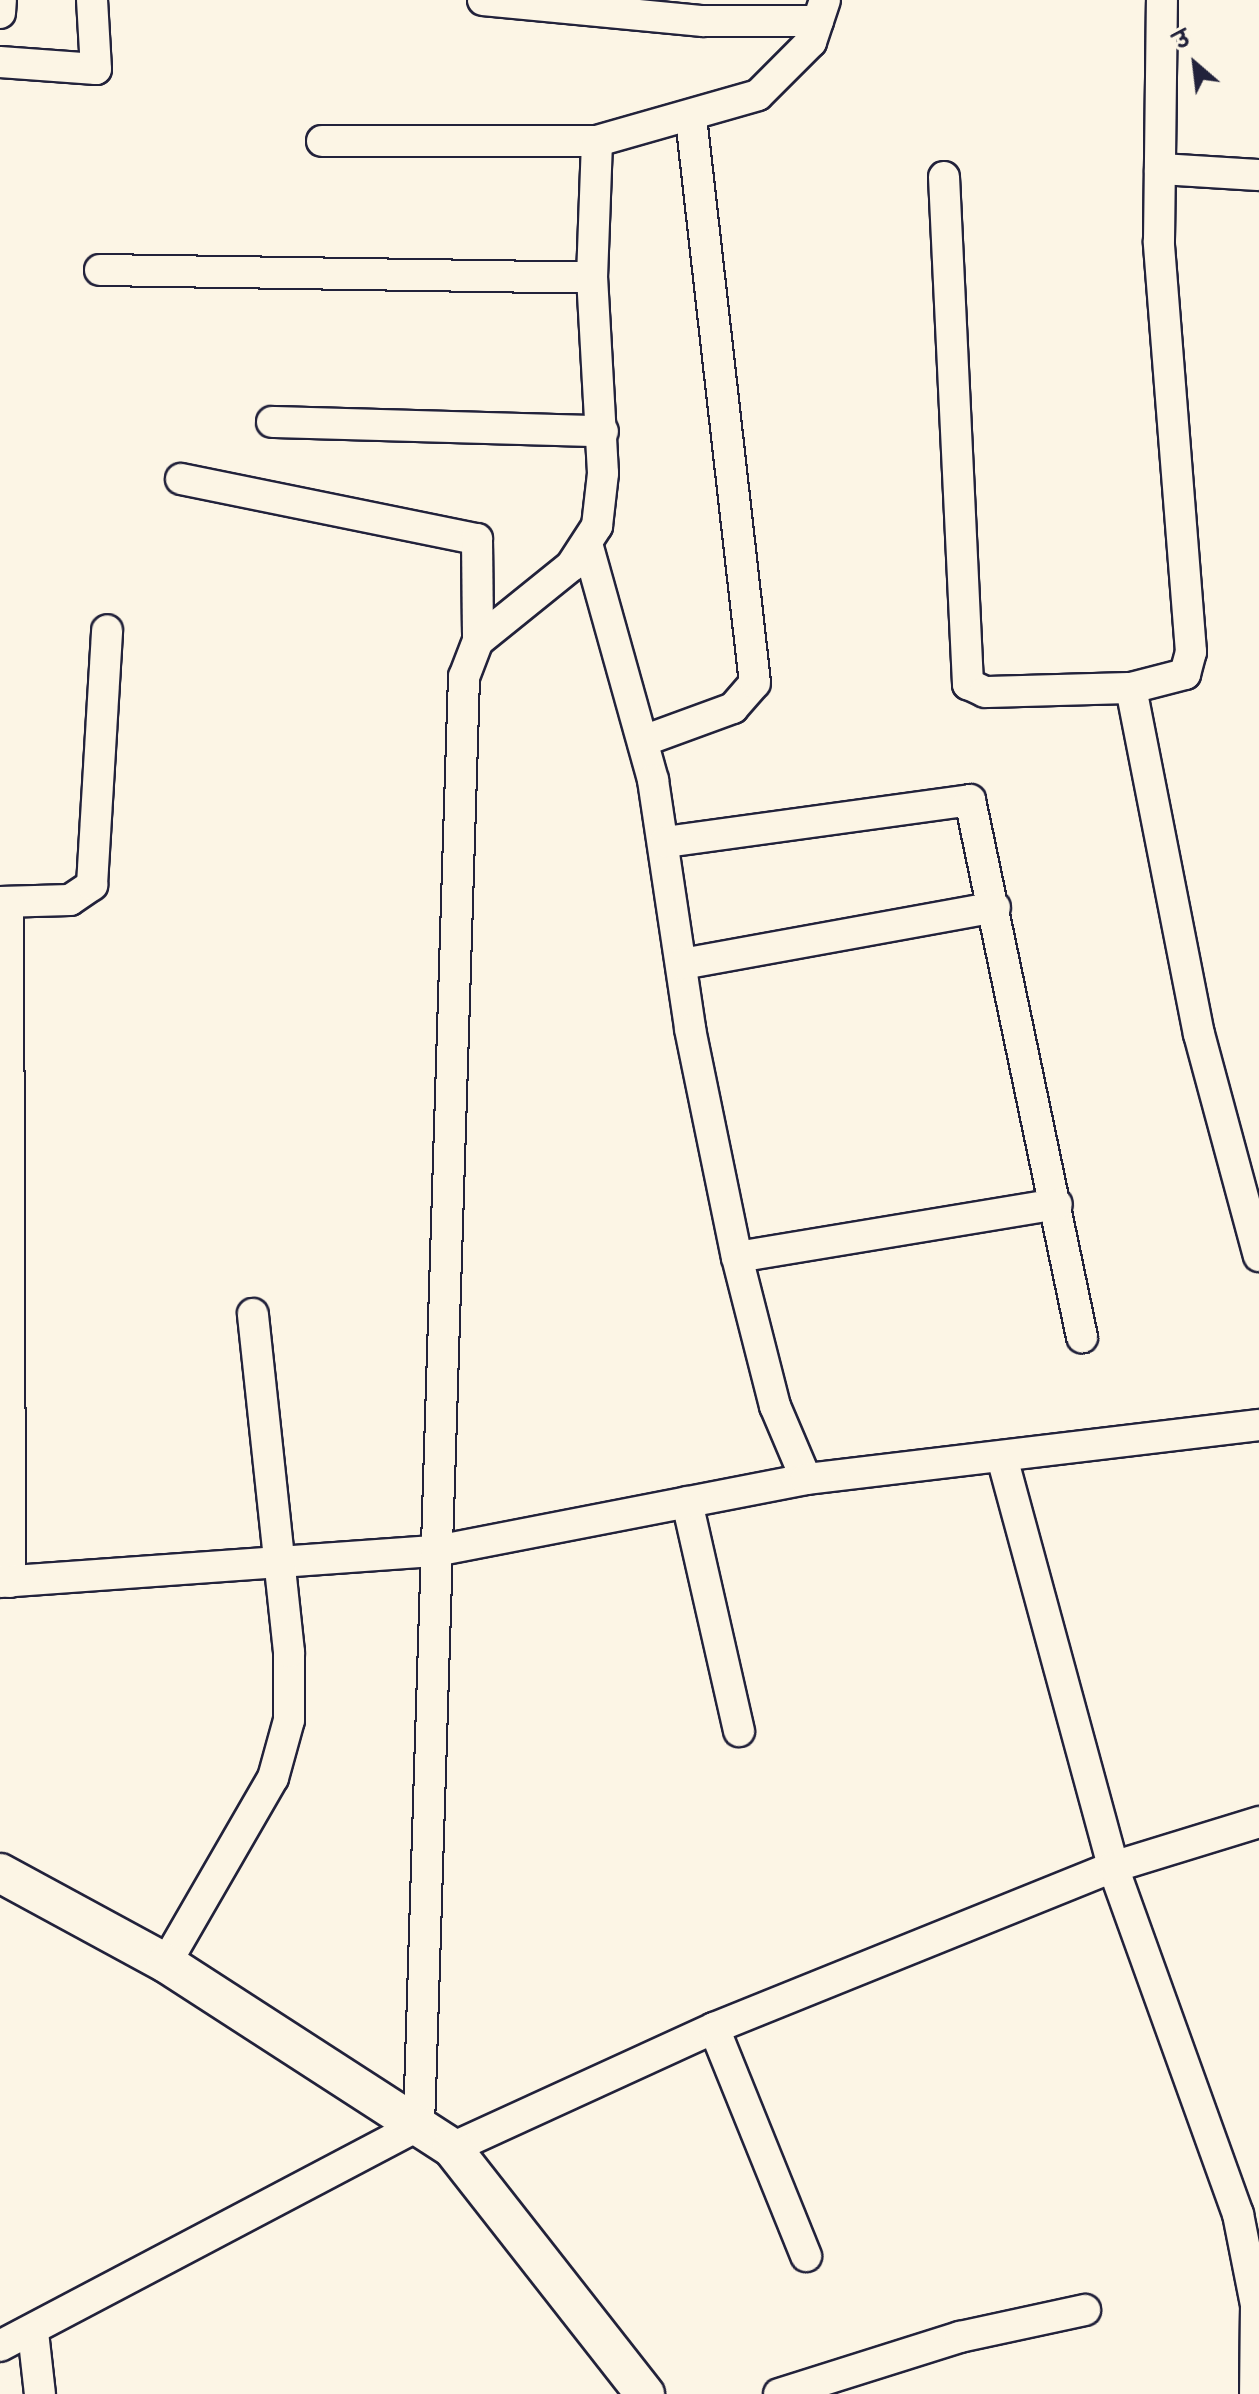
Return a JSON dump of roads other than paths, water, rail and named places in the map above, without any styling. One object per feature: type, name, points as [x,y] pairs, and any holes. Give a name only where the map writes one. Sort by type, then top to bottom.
[{"type":"street","points":[[0,13],[1,0]]},
{"type":"street","points":[[0,62],[96,69],[92,0]]},
{"type":"street","points":[[483,0],[703,21],[822,10]]},
{"type":"street","points":[[944,177],[968,684],[985,692],[1131,688],[1185,674],[1191,652],[1159,241],[1162,0]]},
{"type":"street","points":[[322,141],[597,141],[691,118],[758,95],[794,66],[822,10]]},
{"type":"street","points":[[643,741],[733,708],[755,683],[691,118]]},
{"type":"street","points":[[478,641],[588,547],[597,526],[603,431],[592,278],[597,141]]},
{"type":"street","points":[[1160,169],[1259,175]]},
{"type":"street","points":[[100,270],[592,278]]},
{"type":"street","points":[[272,422],[603,431]]},
{"type":"street","points":[[181,479],[477,539],[478,641],[464,677],[459,719],[419,2125]]},
{"type":"street","points":[[588,547],[643,741],[665,842],[682,964],[737,1257],[775,1406],[806,1479]]},
{"type":"street","points":[[107,630],[92,885],[70,900],[4,902],[5,1582],[436,1551],[806,1479],[1003,1461],[1259,1425]]},
{"type":"street","points":[[1131,688],[1199,1034],[1259,1256]]},
{"type":"street","points":[[665,842],[964,797],[974,810],[1082,1337]]},
{"type":"street","points":[[682,964],[995,907]]},
{"type":"street","points":[[737,1257],[1057,1204]]},
{"type":"street","points":[[166,1963],[273,1778],[289,1720],[280,1562],[253,1314]]},
{"type":"street","points":[[1003,1461],[1113,1867],[1238,2214],[1256,2305],[1255,2394]]},
{"type":"street","points":[[687,1502],[739,1731]]},
{"type":"street","points":[[452,2148],[714,2028],[1113,1867],[1259,1822]]},
{"type":"street","points":[[0,1873],[166,1963],[452,2148],[645,2394]]},
{"type":"street","points":[[714,2028],[806,2256]]},
{"type":"street","points":[[0,2346],[33,2332],[419,2125]]},
{"type":"street","points":[[779,2394],[960,2337],[1085,2310]]},
{"type":"street","points":[[33,2332],[40,2394]]}]
